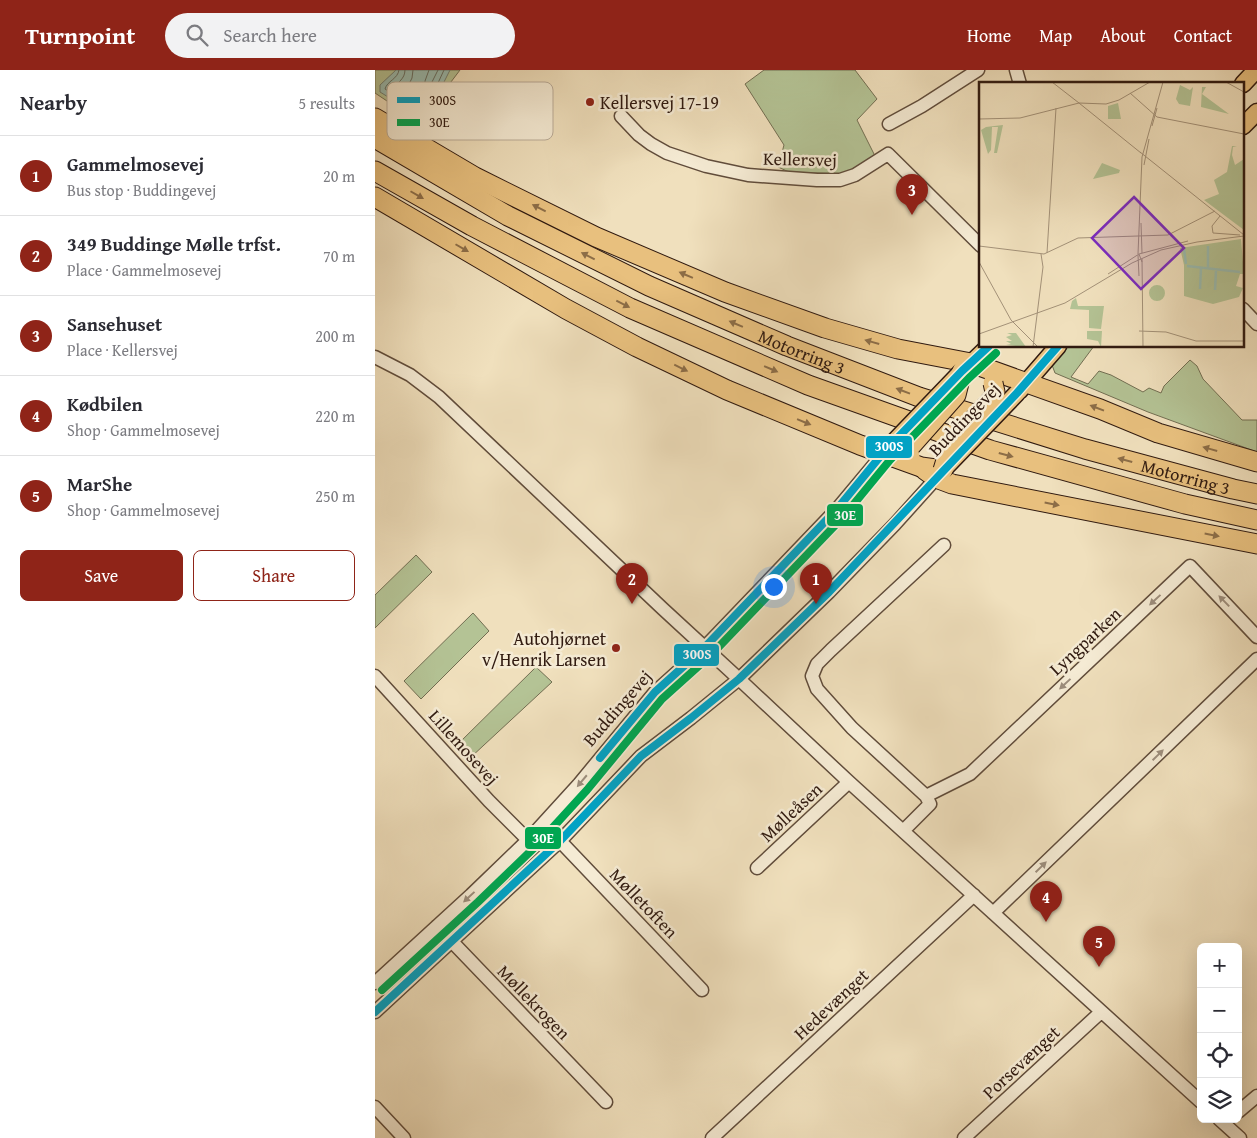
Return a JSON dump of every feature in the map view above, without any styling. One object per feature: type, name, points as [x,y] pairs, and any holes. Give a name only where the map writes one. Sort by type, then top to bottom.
[{"type":"highway","points":[[375,118],[387,125]]},
{"type":"highway","name":"Motorring 3","points":[[375,138],[508,216],[649,286],[787,346],[919,397],[1085,449],[1257,494]]},
{"type":"highway","points":[[413,140],[475,176],[596,237],[725,292],[825,328],[898,350],[967,367],[1022,388],[1100,409],[1158,433],[1257,462]]},
{"type":"highway","name":"Motorring 3","points":[[375,171],[472,226],[630,308],[808,385],[990,450],[1185,504],[1257,520]]},
{"type":"highway","points":[[375,197],[566,309],[637,347],[727,390],[886,450],[928,468]]},
{"type":"highway","points":[[928,468],[950,447],[994,397],[993,383],[987,376],[967,367]]},
{"type":"highway","points":[[967,367],[956,394],[909,447],[908,451],[928,468],[953,484],[1257,544]]},
{"type":"main road","points":[[1245,82],[1256,70]]},
{"type":"main road","points":[[1245,124],[1257,112]]},
{"type":"main road","name":"Buddingevej","points":[[886,450],[987,348]]},
{"type":"main road","name":"Buddingevej","points":[[928,468],[1022,388],[1056,348]]},
{"type":"street","points":[[889,124],[922,106],[977,70]]},
{"type":"street","name":"Kellersvej","points":[[621,116],[639,135],[667,153],[706,166],[748,175],[840,180],[855,175],[888,154],[979,244]]},
{"type":"street","points":[[1245,311],[1257,324]]},
{"type":"street","points":[[375,357],[409,375],[439,397],[655,602],[849,782],[1197,1098]]},
{"type":"street","name":"Buddingevej","points":[[375,984],[528,840],[579,784],[655,692],[705,647],[837,510],[886,450]]},
{"type":"street","name":"Buddingevej","points":[[375,1012],[560,841],[641,756],[739,678],[829,592],[901,517],[928,468]]},
{"type":"street","points":[[903,831],[930,804],[926,796],[852,728],[817,689],[812,676],[817,664],[831,650],[944,545]]},
{"type":"street","name":"Lyngparken","points":[[926,796],[970,774],[1190,566],[1257,636]]},
{"type":"street","points":[[993,913],[1257,659]]},
{"type":"street","name":"Lillemosevej","points":[[375,676],[489,801],[528,840]]},
{"type":"street","name":"Mølleåsen","points":[[757,868],[849,782]]},
{"type":"street","name":"Mølletoften","points":[[560,841],[702,990]]},
{"type":"street","name":"Hedevænget","points":[[712,1138],[973,895]]},
{"type":"street","name":"Møllekrogen","points":[[437,926],[606,1102]]},
{"type":"street","name":"Porsevænget","points":[[964,1138],[1101,1012]]},
{"type":"street","points":[[1242,1109],[1257,1096]]},
{"type":"street","points":[[375,1107],[404,1138]]},
{"type":"street","points":[[1227,1123],[1240,1138]]},
{"type":"green space","points":[[375,70],[460,70],[451,82],[387,82],[387,101],[375,93]]},
{"type":"green space","points":[[764,70],[855,70],[877,99],[857,120],[875,156],[843,174],[789,172],[778,167],[784,145],[745,84]]},
{"type":"green space","points":[[1067,348],[1093,348],[1071,377],[1088,384],[1099,371],[1111,375],[1143,392],[1149,388],[1161,393],[1164,386],[1190,360],[1197,366],[1203,379],[1242,420],[1257,420],[1257,452],[1148,412],[1055,373],[1052,365]]},
{"type":"green space","points":[[416,555],[432,572],[375,628],[375,595]]},
{"type":"green space","points":[[473,613],[489,631],[421,699],[404,681]]},
{"type":"green space","points":[[536,667],[552,682],[470,758],[458,744]]},
{"type":"water","points":[[396,70],[450,70],[444,82],[387,82],[387,96],[380,92],[380,85]]},
{"type":"transit line","name":"300S","points":[[600,758],[655,692],[705,647],[837,509],[883,453],[987,348]]},
{"type":"transit line","name":"300S","points":[[375,1012],[560,841],[641,756],[739,679],[829,592],[1017,393],[1056,348]]},
{"type":"transit line","name":"30E","points":[[382,990],[535,847],[587,790],[662,699],[712,654],[844,516],[890,460],[969,378],[996,353]]},
{"type":"place","name":"Kellersvej 17-19","points":[[590,102]]},
{"type":"place","name":"Sansehuset","points":[[912,215]]},
{"type":"place","name":"349 Buddinge Mølle trfst.","points":[[632,604]]},
{"type":"place","name":"Gammelmosevej","points":[[816,604]]},
{"type":"place","name":"Autohjørnet v/Henrik Larsen","points":[[616,648]]},
{"type":"place","name":"Kødbilen","points":[[1046,922]]},
{"type":"place","name":"MarShe","points":[[1099,967]]}]
